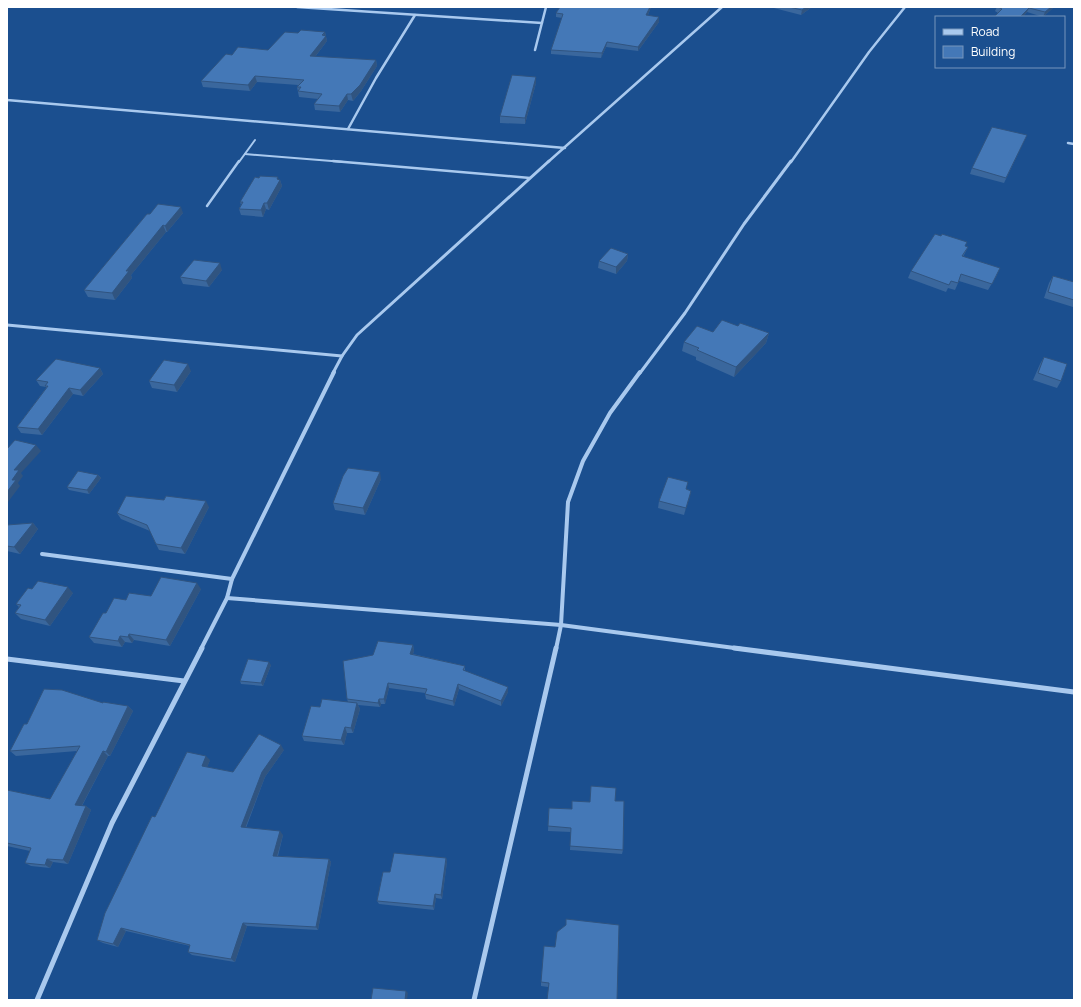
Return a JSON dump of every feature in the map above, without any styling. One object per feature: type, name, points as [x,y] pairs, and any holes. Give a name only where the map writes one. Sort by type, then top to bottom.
[{"type":"street","points":[[298,7],[542,23]]},
{"type":"street","points":[[535,50],[546,7]]},
{"type":"street","points":[[37,1000],[112,824],[227,598],[232,579],[342,356],[357,335],[722,7]]},
{"type":"street","points":[[474,1000],[560,626],[568,502],[583,461],[610,413],[685,313],[744,224],[812,134],[868,52],[904,7]]},
{"type":"street","points":[[348,129],[376,78],[415,15]]},
{"type":"street","points":[[7,100],[565,148]]},
{"type":"street","points":[[1068,143],[1074,144]]},
{"type":"street","points":[[7,325],[342,356]]},
{"type":"street","points":[[42,554],[232,579]]},
{"type":"street","points":[[227,598],[560,626],[1074,692]]},
{"type":"street","points":[[7,660],[184,681]]},
{"type":"lane","points":[[207,206],[255,140]]},
{"type":"lane","points":[[245,154],[530,178]]},
{"type":"building","points":[[560,7],[650,7],[646,15],[659,17],[638,47],[607,42],[602,53],[551,50],[563,14],[556,13]]},
{"type":"building","points":[[789,7],[806,7],[802,10]]},
{"type":"building","points":[[998,7],[1051,7],[1045,12],[1029,8],[1021,16],[995,16],[1002,9]]},
{"type":"building","points":[[301,30],[325,32],[322,35],[326,36],[310,56],[376,60],[360,85],[351,94],[347,94],[339,106],[314,104],[322,94],[298,91],[301,87],[297,87],[304,80],[255,76],[248,85],[201,81],[226,54],[232,55],[238,47],[268,50],[285,32],[298,33]]},
{"type":"building","points":[[512,75],[536,77],[525,118],[500,116]]},
{"type":"building","points":[[992,127],[1027,135],[1006,178],[972,168]]},
{"type":"building","points":[[260,176],[278,177],[277,179],[280,180],[267,203],[264,203],[261,210],[239,209],[243,202],[240,202],[255,177],[259,178]]},
{"type":"building","points":[[158,204],[181,207],[165,226],[163,225],[126,271],[129,271],[112,293],[84,290],[147,214],[150,214]]},
{"type":"building","points":[[935,234],[941,236],[942,234],[967,242],[965,246],[968,247],[962,256],[1000,268],[992,284],[961,274],[958,283],[951,281],[949,285],[911,271]]},
{"type":"building","points":[[611,248],[628,254],[616,267],[599,261]]},
{"type":"building","points":[[194,260],[220,263],[206,281],[180,277]]},
{"type":"building","points":[[1053,276],[1074,282],[1074,300],[1048,292]]},
{"type":"building","points":[[722,320],[738,326],[740,323],[769,333],[736,367],[697,350],[699,348],[684,342],[697,326],[713,332]]},
{"type":"building","points":[[1044,357],[1067,364],[1061,381],[1038,373]]},
{"type":"building","points":[[56,359],[100,368],[80,390],[69,388],[38,429],[17,427],[48,386],[45,386],[48,382],[36,380]]},
{"type":"building","points":[[164,360],[188,364],[174,385],[149,381]]},
{"type":"building","points":[[15,440],[36,445],[14,470],[19,470],[12,480],[16,480],[7,492],[7,449]]},
{"type":"building","points":[[348,468],[380,472],[363,508],[333,503],[343,476]]},
{"type":"building","points":[[78,471],[98,475],[87,490],[67,487]]},
{"type":"building","points":[[668,477],[688,482],[686,489],[691,491],[686,508],[659,501]]},
{"type":"building","points":[[126,496],[164,500],[166,496],[206,501],[181,548],[156,544],[147,525],[117,513]]},
{"type":"building","points":[[33,523],[14,547],[7,546],[7,525]]},
{"type":"building","points":[[161,577],[197,583],[166,640],[129,634],[128,637],[120,636],[118,641],[89,637],[103,613],[106,613],[114,598],[126,600],[129,593],[151,596]]},
{"type":"building","points":[[38,581],[68,587],[45,620],[15,613],[21,605],[16,604],[28,588],[32,589]]},
{"type":"building","points":[[378,641],[413,645],[410,654],[465,666],[463,670],[508,687],[501,701],[458,684],[453,701],[425,694],[427,689],[388,683],[384,699],[379,699],[378,703],[347,699],[343,661],[373,655]]},
{"type":"building","points":[[248,659],[269,662],[261,683],[240,681]]},
{"type":"building","points":[[44,689],[62,690],[103,703],[128,706],[106,752],[103,751],[75,805],[86,806],[63,860],[47,859],[45,865],[25,863],[31,848],[7,843],[7,790],[50,799],[80,746],[10,751],[24,724],[27,724]]},
{"type":"building","points":[[322,699],[357,703],[351,728],[345,727],[341,740],[302,736],[311,706],[320,707]]},
{"type":"building","points":[[259,734],[281,745],[262,772],[241,827],[280,831],[273,856],[329,859],[316,927],[243,923],[231,959],[188,952],[190,945],[121,928],[113,944],[97,940],[105,913],[152,816],[155,817],[187,752],[206,756],[202,766],[233,772]]},
{"type":"building","points":[[591,786],[616,788],[615,801],[624,801],[623,850],[570,846],[571,828],[548,826],[549,808],[572,809],[572,801],[590,802]]},
{"type":"building","points":[[394,853],[446,858],[441,895],[435,894],[433,906],[377,901],[383,872],[390,872]]},
{"type":"building","points":[[566,919],[619,925],[617,1000],[547,1000],[549,983],[541,982],[544,946],[555,947],[557,932],[566,925]]},
{"type":"building","points":[[373,988],[406,991],[405,1000],[371,1000]]}]
